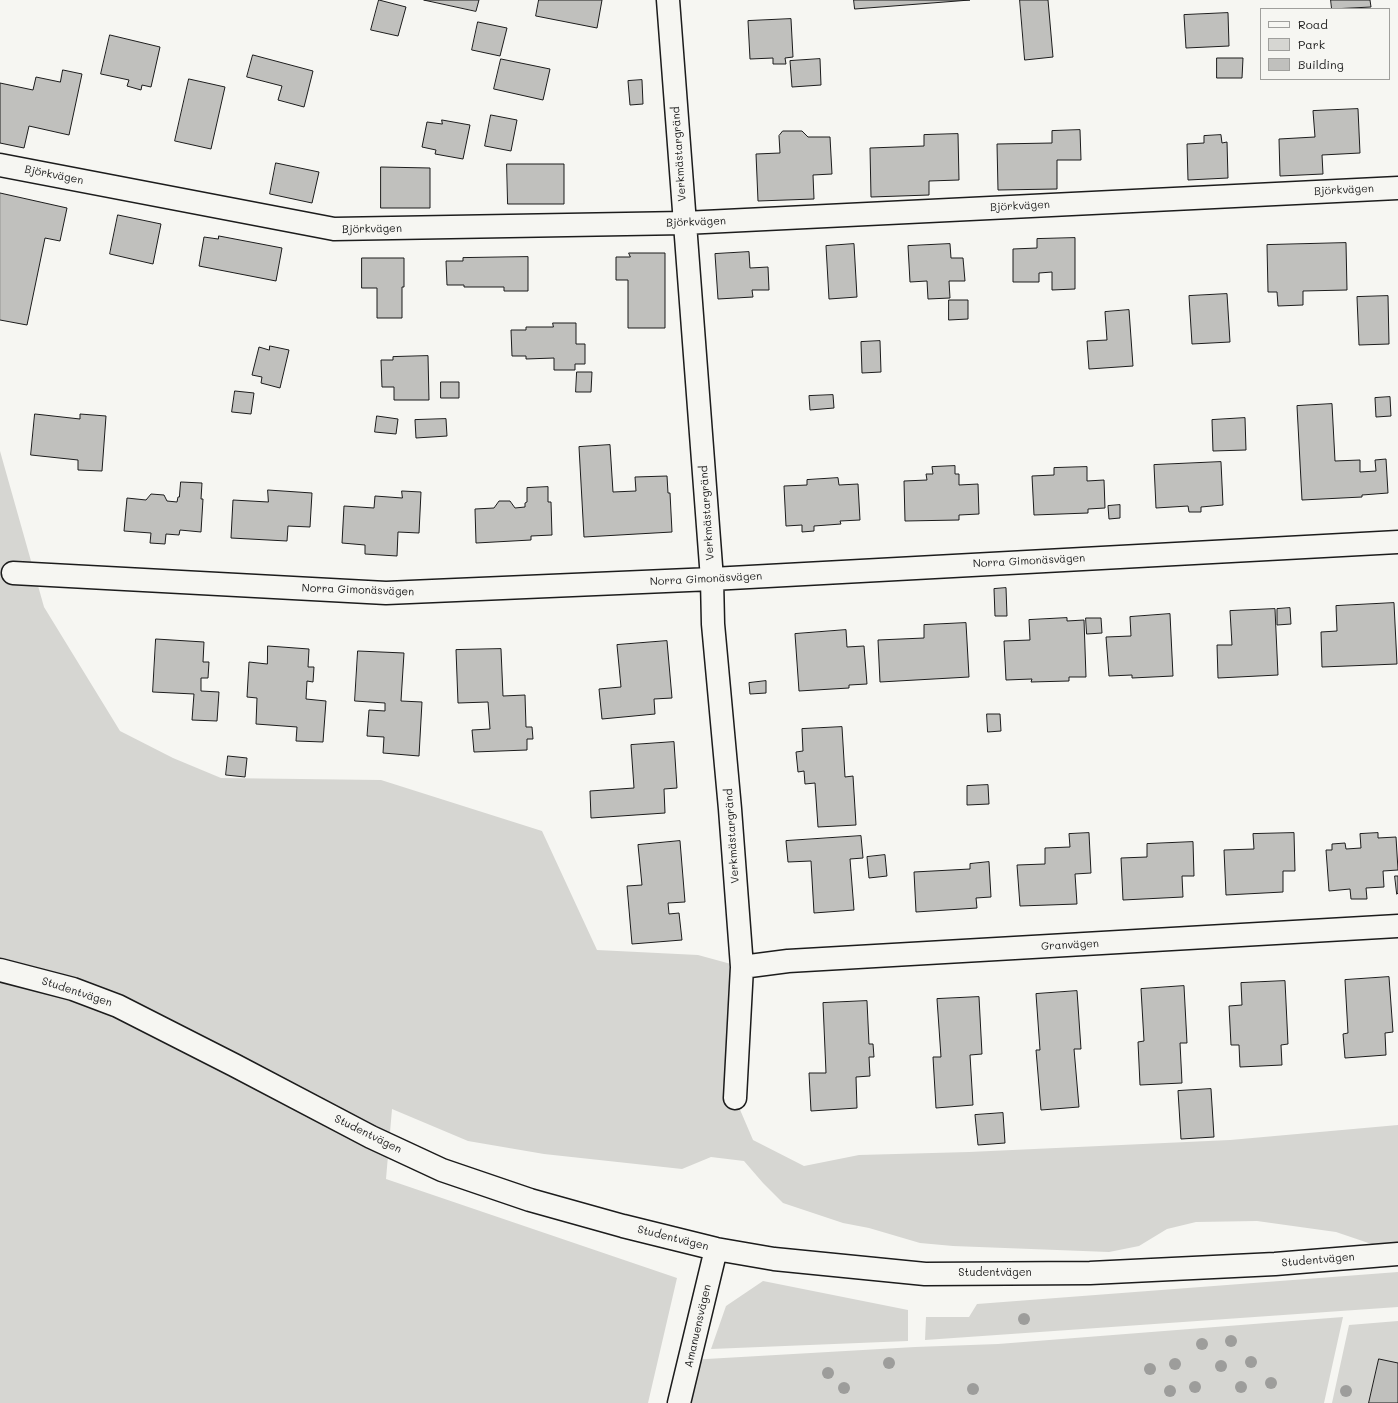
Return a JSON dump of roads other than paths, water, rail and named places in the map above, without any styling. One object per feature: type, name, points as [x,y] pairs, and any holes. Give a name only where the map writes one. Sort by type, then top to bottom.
[{"type":"street","name":"Verkmästargränd","points":[[668,0],[712,579],[713,624],[730,809],[742,967],[735,1098]]},
{"type":"street","name":"Björkvägen","points":[[0,165],[334,229],[684,223],[1398,188]]},
{"type":"street","name":"Norra Gimonäsvägen","points":[[13,573],[386,593],[712,579],[1398,542]]},
{"type":"street","name":"Granvägen","points":[[742,967],[796,961],[1398,926]]},
{"type":"street","name":"Studentvägen","points":[[0,970],[72,989],[118,1006],[371,1137],[442,1170],[530,1200],[623,1226],[716,1249],[774,1260],[925,1274],[1097,1273],[1275,1264],[1398,1254]]},
{"type":"street","name":"Amanuensvägen","points":[[679,1403],[716,1249]]}]
